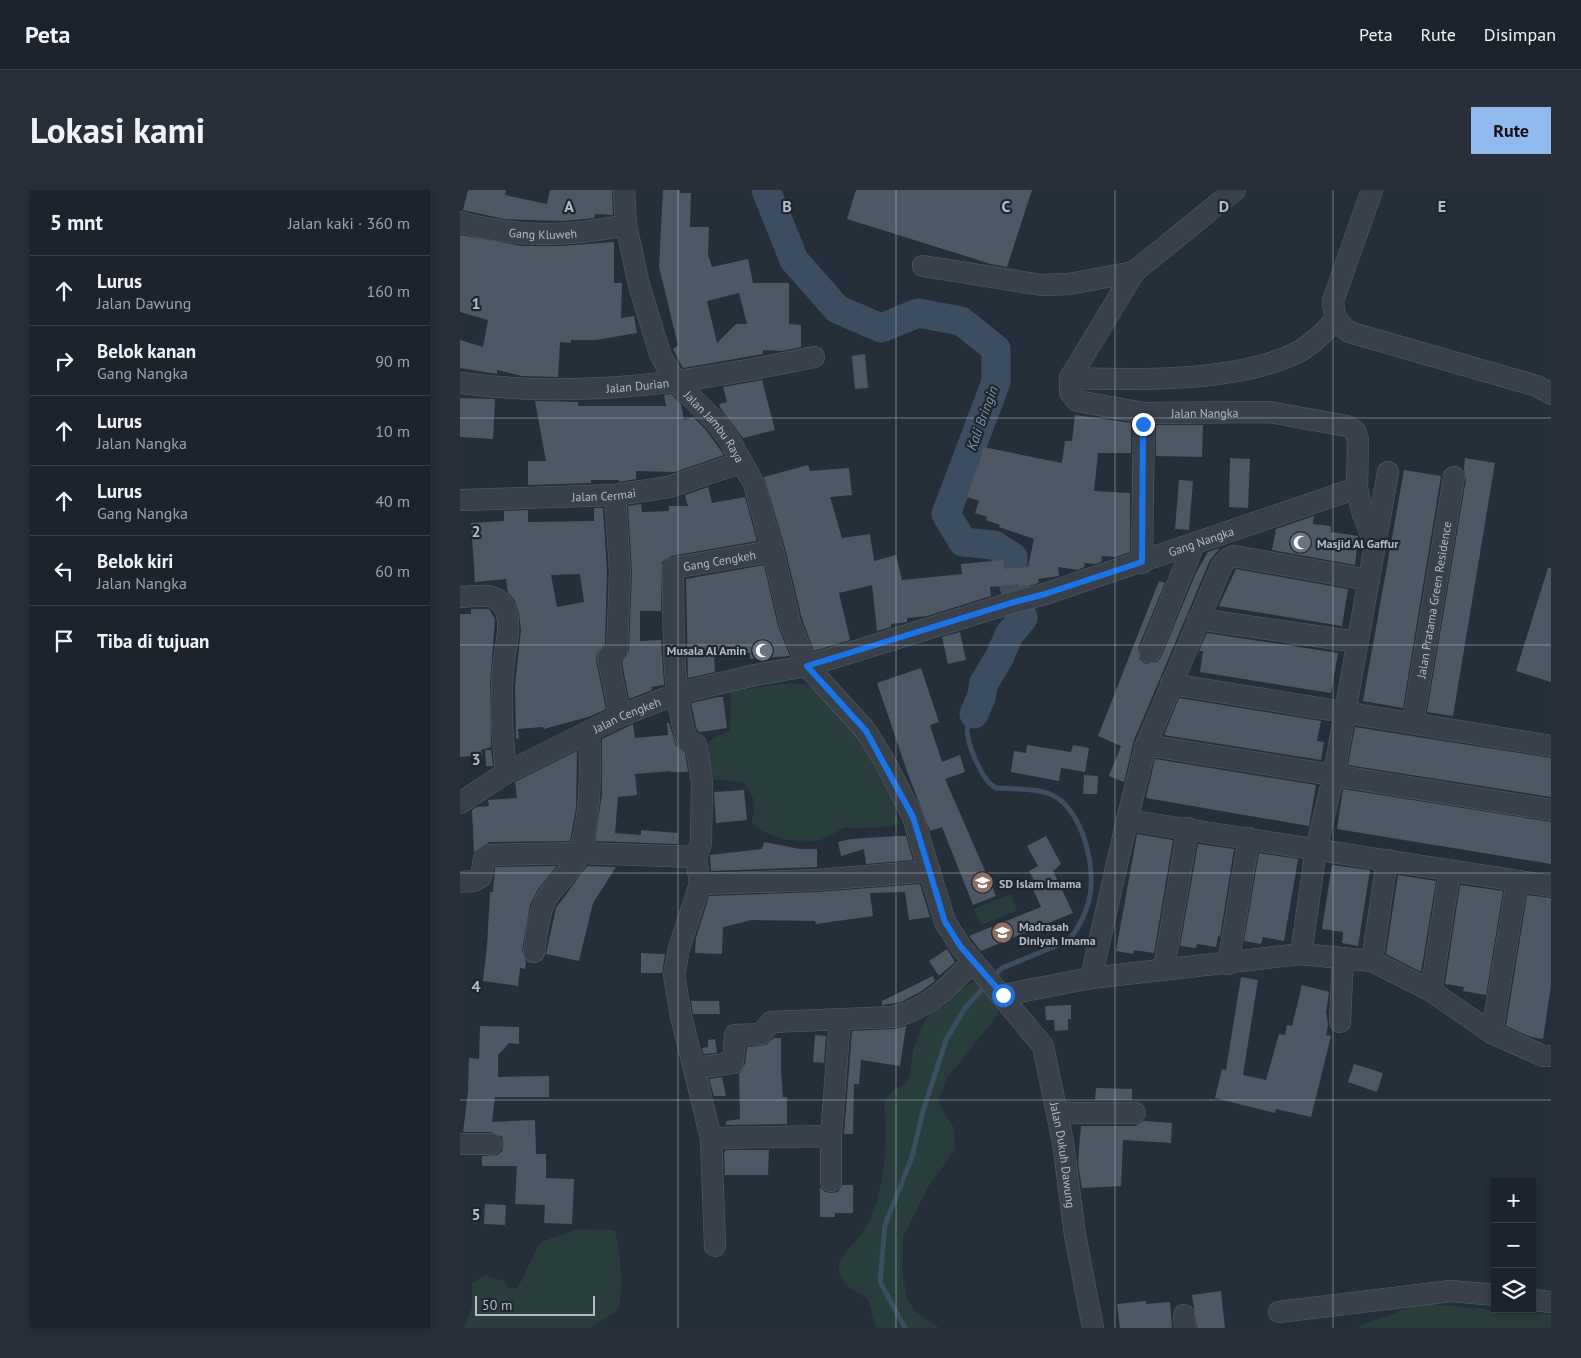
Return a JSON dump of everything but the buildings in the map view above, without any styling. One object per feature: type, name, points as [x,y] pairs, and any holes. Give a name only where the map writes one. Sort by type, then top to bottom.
[{"type":"street","name":"Jalan Jambu Raya","points":[[624,190],[626,225],[647,316],[660,354],[675,381],[716,422],[730,441],[754,484],[773,550],[790,623],[807,666]]},
{"type":"street","points":[[1070,378],[1134,272],[1235,190]]},
{"type":"street","points":[[1372,190],[1333,302],[1334,315],[1339,325],[1349,332],[1537,386],[1551,394]]},
{"type":"street","name":"Gang Kluweh","points":[[460,222],[494,231],[525,234],[594,232],[626,225]]},
{"type":"street","points":[[923,266],[1042,285],[1069,284],[1134,272]]},
{"type":"street","points":[[1070,378],[1125,378],[1229,372],[1270,363],[1294,354],[1324,333],[1336,319]]},
{"type":"street","name":"Jalan Durian","points":[[460,383],[537,390],[592,390],[675,381],[814,357]]},
{"type":"street","name":"Jalan Nangka","points":[[1070,378],[1070,392],[1077,401],[1144,413],[1269,412],[1347,426],[1355,431],[1358,440],[1357,488],[1362,511],[1375,545]]},
{"type":"street","points":[[1142,562],[1144,413]]},
{"type":"street","name":"Jalan Cermai","points":[[460,500],[615,495],[669,487],[742,462]]},
{"type":"street","points":[[1301,954],[1317,843],[1334,774],[1388,472]]},
{"type":"street","name":"Jalan Pratama Green Residence","points":[[1413,722],[1454,477]]},
{"type":"street","name":"Gang Nangka","points":[[807,666],[1045,594],[1357,488]]},
{"type":"street","points":[[615,495],[620,571],[617,651],[608,658],[620,716]]},
{"type":"street","points":[[1150,652],[1194,544]]},
{"type":"street","name":"Gang Cengkeh","points":[[678,694],[673,624],[673,568],[773,550]]},
{"type":"street","points":[[1091,978],[1128,814],[1146,745],[1222,566],[1234,556],[1370,580]]},
{"type":"street","points":[[460,597],[487,596],[497,600],[506,612],[507,635],[500,706],[506,773]]},
{"type":"street","points":[[1198,619],[1358,642]]},
{"type":"street","name":"Jalan Cengkeh","points":[[460,803],[506,773],[620,716],[678,694],[754,675],[807,666]]},
{"type":"street","name":"Jalan Dukuh Dawung","points":[[807,666],[866,731],[913,817],[945,922],[977,967],[1000,991],[1043,1046],[1064,1142],[1075,1235],[1092,1328]]},
{"type":"street","points":[[1171,684],[1551,746]]},
{"type":"street","points":[[678,694],[682,727],[686,739],[696,744],[702,782],[701,843],[696,857],[700,884],[678,948],[674,975],[682,1016],[712,1138],[715,1246]]},
{"type":"street","points":[[534,952],[544,904],[560,881],[568,874],[580,853],[590,796],[589,732]]},
{"type":"street","points":[[1146,745],[1551,810]]},
{"type":"street","points":[[1128,814],[1248,838],[1317,843],[1387,860],[1551,886]]},
{"type":"street","points":[[1194,826],[1551,874]]},
{"type":"street","points":[[1164,968],[1194,826]]},
{"type":"street","points":[[1228,964],[1248,838]]},
{"type":"street","points":[[460,882],[474,881],[481,876],[484,859],[490,855],[580,853],[696,857]]},
{"type":"street","points":[[1372,961],[1387,860]]},
{"type":"street","points":[[1431,991],[1450,870]]},
{"type":"street","points":[[700,884],[816,880],[930,871]]},
{"type":"street","points":[[1492,1033],[1516,881]]},
{"type":"street","points":[[1000,991],[1164,968],[1228,964],[1301,954],[1372,961],[1431,991],[1492,1033],[1543,1056],[1551,1056]]},
{"type":"street","points":[[1340,1022],[1343,958]]},
{"type":"street","points":[[696,1068],[733,1063],[735,1035],[761,1034],[771,1022],[892,1017],[915,1010],[977,967]]},
{"type":"street","points":[[831,1181],[831,1136],[840,1019]]},
{"type":"street","points":[[1057,1113],[1135,1112]]},
{"type":"street","points":[[712,1138],[831,1136]]},
{"type":"street","points":[[460,1144],[491,1144]]},
{"type":"street","points":[[1279,1312],[1424,1293],[1469,1291],[1491,1294]]},
{"type":"street","points":[[1536,1300],[1551,1302]]},
{"type":"shaded area","points":[[791,683],[807,685],[820,693],[863,744],[893,803],[899,823],[893,827],[844,828],[818,841],[784,840],[764,832],[751,822],[754,800],[743,782],[711,779],[705,748],[712,740],[730,730],[731,691]]},
{"type":"shaded area","points":[[1011,894],[1017,911],[981,925],[974,909]]},
{"type":"shaded area","points":[[977,980],[999,1009],[993,1021],[947,1078],[938,1102],[954,1128],[955,1150],[928,1187],[903,1237],[902,1269],[907,1299],[915,1311],[939,1328],[876,1328],[868,1299],[854,1291],[843,1281],[839,1265],[845,1254],[865,1229],[877,1200],[885,1151],[884,1102],[893,1090],[907,1081],[914,1048],[924,1022],[930,1013],[944,999]]},
{"type":"shaded area","points":[[578,1229],[614,1230],[621,1269],[619,1309],[591,1328],[464,1328],[472,1307],[472,1283],[485,1275],[506,1282],[509,1288],[517,1288],[541,1242]]},
{"type":"shaded area","points":[[1419,1303],[1491,1310],[1491,1313],[1551,1315],[1551,1328],[1359,1328],[1362,1324]]},
{"type":"waterway","name":"Kali Bringin","points":[[766,190],[794,260],[837,309],[881,328],[918,313],[961,321],[996,349],[996,382],[946,514],[963,542],[994,545],[1013,557],[1013,582],[1023,618],[1009,635],[1000,656],[984,683],[981,698],[974,714]]},
{"type":"waterway","points":[[974,714],[968,724],[967,731],[971,749],[985,777],[996,788],[1037,791],[1050,794],[1061,801],[1079,825],[1085,841],[1091,873],[1088,905],[1078,927],[1068,941],[1002,968],[992,978]]},
{"type":"waterway","points":[[905,1328],[880,1282],[885,1225],[912,1157],[923,1111],[946,1040],[965,1008],[987,984]]},
{"type":"place","name":"Masjid Al Gaffur","points":[[1301,543]]},
{"type":"place","name":"Musala Al Amin","points":[[762,650]]},
{"type":"place","name":"SD Islam Imama","points":[[983,883]]},
{"type":"place","name":"Madrasah Diniyah Imama","points":[[1003,933]]},
{"type":"route","points":[[1003,995],[972,962],[945,922],[913,817],[866,731],[807,666],[1045,594],[1142,562],[1143,424]]}]
